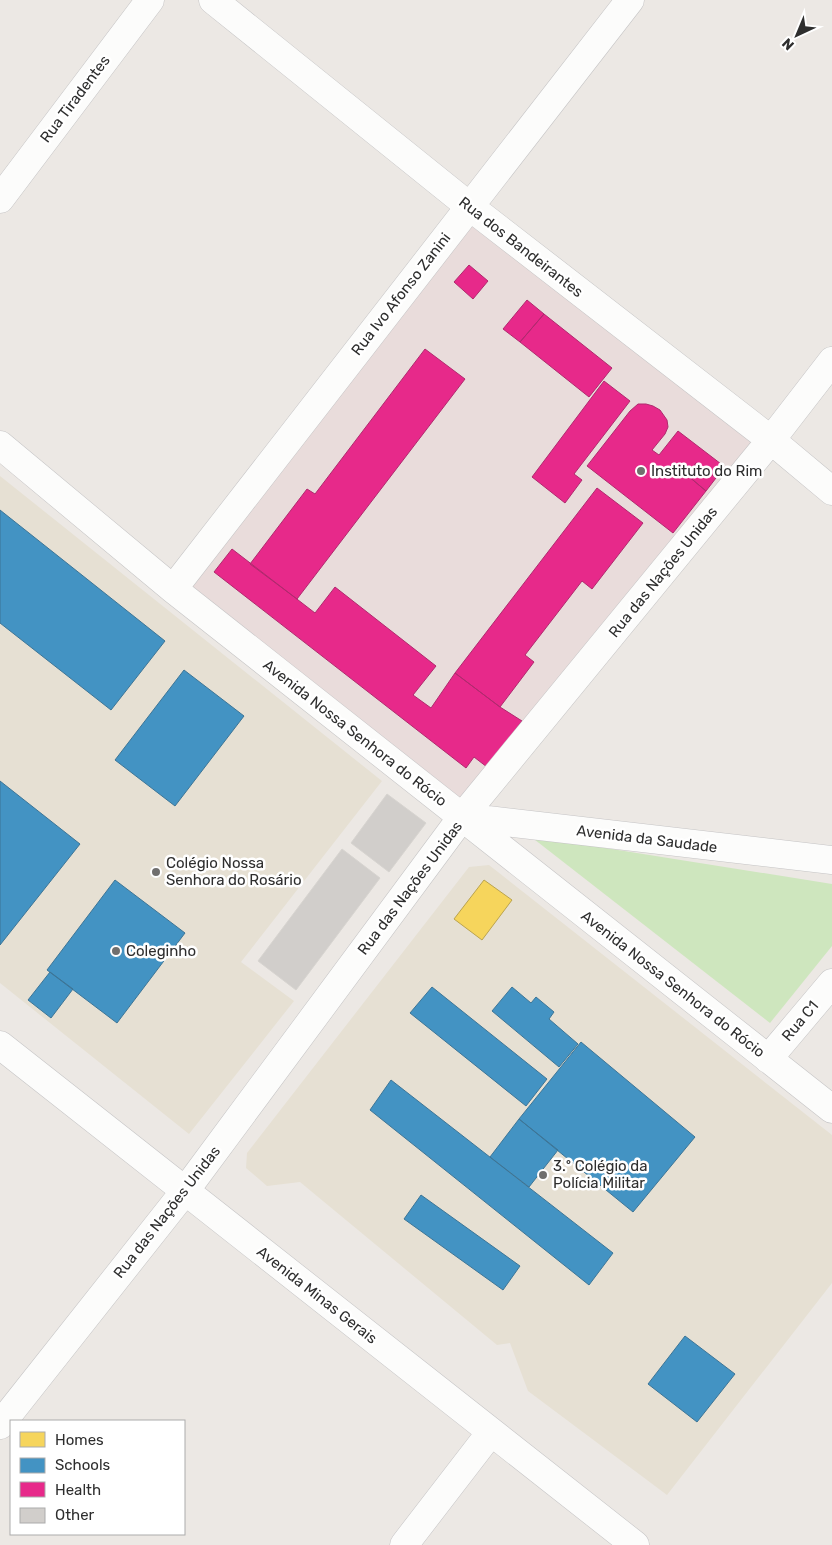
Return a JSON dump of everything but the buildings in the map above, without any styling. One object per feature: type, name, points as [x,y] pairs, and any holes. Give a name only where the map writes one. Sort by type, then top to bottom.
[{"type":"street","name":"Rua Tiradentes","points":[[0,199],[150,0]]},
{"type":"street","name":"Rua dos Bandeirantes","points":[[213,0],[469,206],[832,490]]},
{"type":"street","name":"Rua Ivo Afonso Zanini","points":[[173,589],[630,0]]},
{"type":"street","name":"Rua das Nações Unidas","points":[[0,1425],[185,1190],[462,817],[770,440],[832,361]]},
{"type":"street","name":"Avenida Nossa Senhora do Rócio","points":[[0,445],[173,589],[832,1109]]},
{"type":"street","name":"Avenida da Saudade","points":[[462,817],[832,860]]},
{"type":"street","name":"Rua C1","points":[[768,1059],[832,983]]},
{"type":"street","name":"Avenida Minas Gerais","points":[[0,1045],[635,1545]]},
{"type":"street","points":[[404,1545],[491,1432]]},
{"type":"shaded area","points":[[467,215],[754,439],[462,816],[177,586]]},
{"type":"shaded area","name":"Colégio Nossa Senhora do Rosário","points":[[0,476],[382,781],[241,962],[294,1001],[189,1134],[0,983]]},
{"type":"shaded area","name":"3.º Colégio da Polícia Militar","points":[[489,865],[832,1135],[832,1283],[667,1495],[528,1391],[510,1343],[497,1345],[300,1182],[267,1186],[246,1168],[247,1153],[469,867]]},
{"type":"green space","points":[[530,836],[832,884],[832,946],[770,1023]]},
{"type":"place","name":"Instituto do Rim","points":[[641,471]]},
{"type":"place","name":"Colégio Nossa Senhora do Rosário","points":[[156,872]]},
{"type":"place","name":"Coleginho","points":[[116,951]]},
{"type":"place","name":"3.º Colégio da Polícia Militar","points":[[543,1175]]}]
